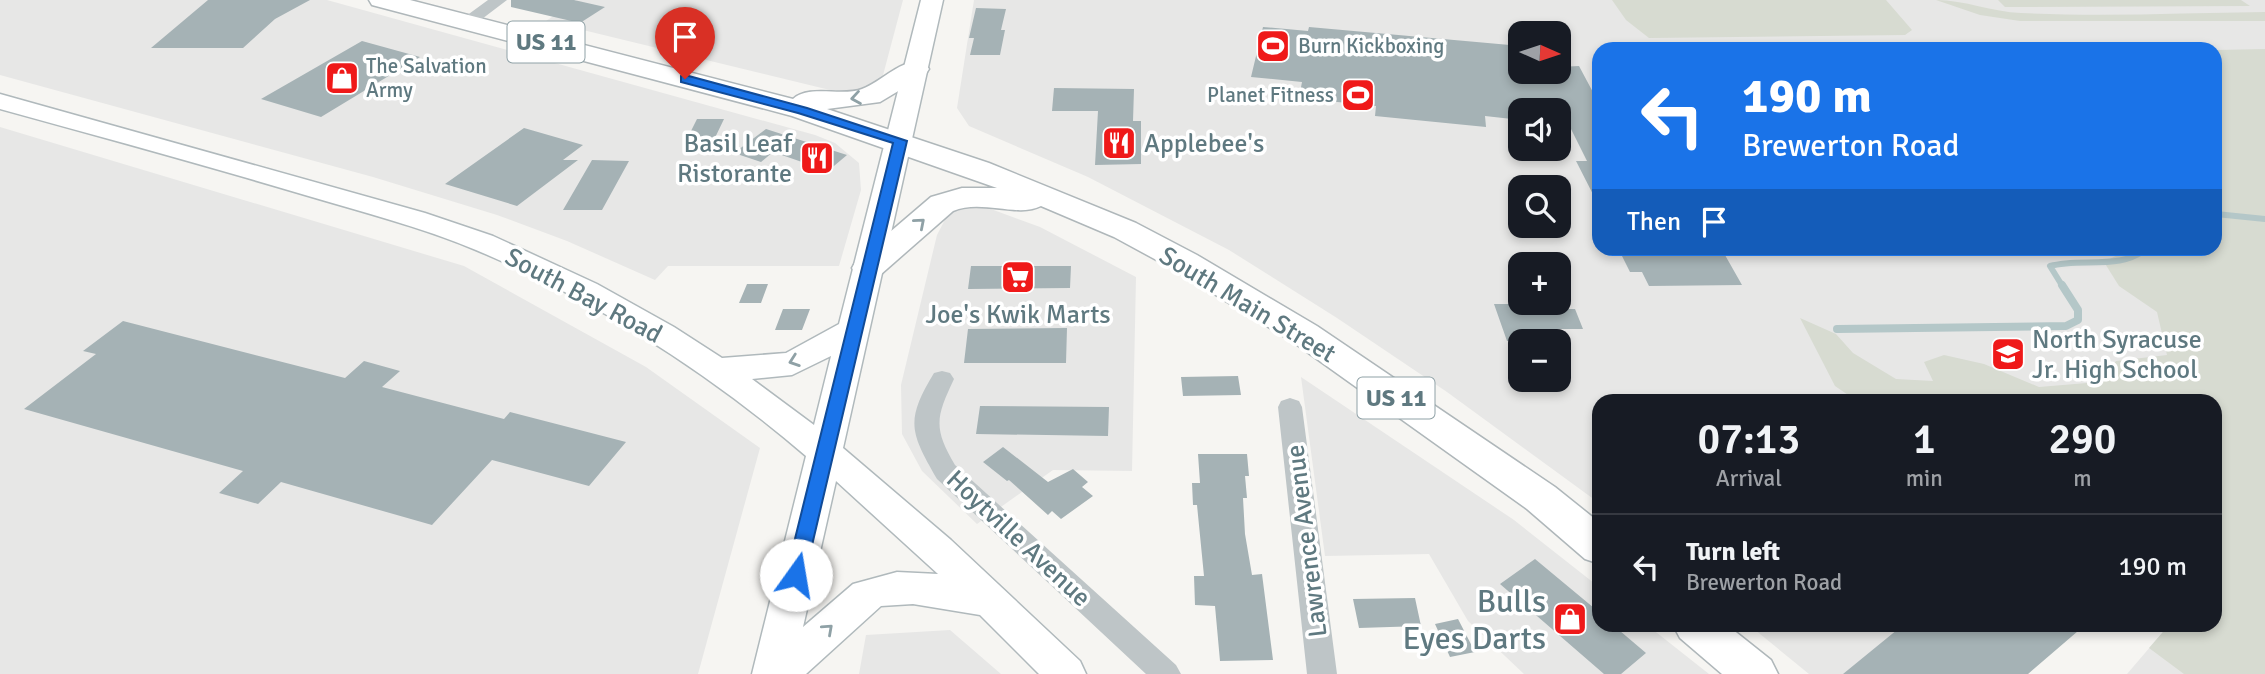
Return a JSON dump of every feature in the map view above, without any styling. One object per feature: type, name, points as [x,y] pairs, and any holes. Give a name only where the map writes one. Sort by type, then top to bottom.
[{"type":"main road","name":"US 11","points":[[381,0],[773,102],[900,141]]},
{"type":"main road","points":[[775,674],[825,450],[932,0]]},
{"type":"main road","points":[[773,102],[870,96],[916,69]]},
{"type":"main road","name":"South Bay Road","points":[[0,101],[421,220],[503,251],[590,293],[759,397],[825,450],[992,601],[1066,674]]},
{"type":"main road","name":"South Main Street","points":[[900,141],[978,169],[1125,230],[1185,262],[1305,334],[1541,498],[1592,540]]},
{"type":"main road","points":[[869,268],[942,204],[952,199],[996,197],[1068,206]]},
{"type":"main road","points":[[719,370],[792,364],[854,330]]},
{"type":"main road","points":[[775,674],[867,595],[883,587],[903,586],[992,601]]},
{"type":"main road","points":[[1704,632],[1755,674]]},
{"type":"street","points":[[468,22],[499,0]]},
{"type":"street","name":"Hoytville Avenue","points":[[942,379],[925,413],[923,423],[932,449],[946,472],[1166,674]]},
{"type":"street","name":"Lawrence Avenue","points":[[1290,407],[1322,674]]},
{"type":"shaded area","points":[[0,0],[327,0],[815,135],[835,143],[859,163],[861,190],[839,266],[668,266],[655,280],[567,241],[497,215],[373,177],[0,75]]},
{"type":"shaded area","points":[[577,0],[903,0],[882,79],[869,87],[850,92],[830,90],[546,21]]},
{"type":"shaded area","points":[[974,0],[2265,0],[2265,329],[2239,451],[2264,631],[2259,674],[2127,674],[2163,632],[2222,632],[2222,394],[1592,394],[1592,498],[1447,392],[1337,318],[1229,250],[1088,177],[969,126],[957,108]]},
{"type":"shaded area","points":[[1612,0],[1886,0],[1912,30],[1905,35],[1649,38],[1626,20]]},
{"type":"shaded area","points":[[1936,0],[2010,12],[2051,14],[2265,12],[2265,21],[2020,21],[1980,15]]},
{"type":"shaded area","points":[[1998,0],[2241,0],[2250,6],[2005,7]]},
{"type":"shaded area","points":[[2265,49],[2265,674],[2184,674],[2149,648],[2163,632],[2222,632],[2222,394],[1847,394],[1835,386],[1800,318],[1836,334],[1853,353],[1896,379],[1933,381],[1924,362],[1944,355],[1984,364],[2039,387],[2099,382],[2116,361],[2167,355],[2157,312],[2119,286],[2104,262],[2116,256],[2222,256],[2222,50]]},
{"type":"shaded area","points":[[0,127],[464,266],[646,367],[760,448],[698,674],[0,674]]},
{"type":"shaded area","points":[[980,205],[1040,227],[1136,277],[1132,471],[1053,470],[977,524],[922,471],[902,434],[901,385],[937,235],[950,210]]},
{"type":"shaded area","points":[[1301,377],[1514,520],[1592,581],[1592,632],[1656,632],[1709,674],[1524,674],[1468,621],[1429,554],[1325,556]]},
{"type":"shaded area","points":[[950,630],[1001,674],[859,674],[866,635]]},
{"type":"shaded area","points":[[1758,632],[1979,632],[1930,674],[1809,674]]},
{"type":"building","points":[[208,0],[310,0],[275,19],[243,48],[151,48]]},
{"type":"building","points":[[511,0],[574,0],[605,7],[580,23],[511,7]]},
{"type":"building","points":[[976,8],[1006,9],[1001,30],[1005,30],[1000,55],[970,55],[974,38],[969,38]]},
{"type":"building","points":[[1263,27],[1308,31],[1309,27],[1508,45],[1508,84],[1572,84],[1572,66],[1579,66],[1592,90],[1592,192],[1576,161],[1587,161],[1571,129],[1571,98],[1508,98],[1508,119],[1485,116],[1486,127],[1375,116],[1376,106],[1299,98],[1302,82],[1251,77]]},
{"type":"building","name":"The Salvation Army","points":[[362,41],[420,57],[321,117],[261,99]]},
{"type":"building","points":[[1054,88],[1134,89],[1133,121],[1141,121],[1141,164],[1095,165],[1098,111],[1052,111]]},
{"type":"building","points":[[697,119],[724,119],[712,144],[685,143]]},
{"type":"building","points":[[524,128],[583,145],[563,160],[578,160],[517,206],[445,184]]},
{"type":"building","name":"Basil Leaf Ristorante","points":[[766,129],[847,155],[828,171],[773,152],[761,162],[734,153]]},
{"type":"building","points":[[592,160],[629,161],[602,210],[563,210]]},
{"type":"building","points":[[1622,256],[1726,256],[1742,285],[1649,286],[1642,272],[1630,272]]},
{"type":"building","points":[[971,266],[1071,266],[1070,288],[968,289]]},
{"type":"building","points":[[747,284],[768,284],[761,303],[739,303]]},
{"type":"building","points":[[1494,304],[1508,304],[1508,315],[1571,315],[1571,309],[1575,309],[1583,329],[1508,329],[1507,341]]},
{"type":"building","points":[[783,309],[810,309],[802,330],[775,330]]},
{"type":"building","points":[[123,321],[345,378],[364,361],[400,371],[382,387],[504,419],[510,412],[626,442],[589,486],[492,460],[432,525],[281,482],[258,504],[219,493],[243,471],[24,409],[96,354],[83,351]]},
{"type":"building","points":[[1067,328],[1066,363],[964,363],[968,329]]},
{"type":"building","points":[[1238,376],[1241,395],[1183,396],[1181,377]]},
{"type":"building","points":[[980,406],[1109,407],[1108,436],[976,434]]},
{"type":"building","points":[[1003,447],[1048,482],[1073,469],[1088,482],[1082,487],[1093,496],[1061,519],[1052,511],[1048,515],[1009,480],[983,462]]},
{"type":"building","points":[[1198,454],[1247,454],[1247,498],[1243,498],[1245,534],[1252,575],[1262,574],[1273,660],[1220,661],[1215,606],[1195,605],[1194,576],[1204,576],[1197,505],[1193,505],[1192,483],[1200,483]]},
{"type":"building","name":"Bulls Eyes Darts","points":[[1535,559],[1592,606],[1592,632],[1621,632],[1646,653],[1621,674],[1604,674],[1500,584]]},
{"type":"building","points":[[1415,598],[1421,626],[1359,628],[1353,599]]},
{"type":"building","points":[[1458,619],[1475,652],[1450,657],[1435,624]]},
{"type":"building","points":[[1894,632],[2077,632],[2028,674],[1843,674]]},
{"type":"waterway","points":[[2222,215],[2265,219]]},
{"type":"waterway","points":[[2063,287],[2050,266],[2113,261],[2134,256]]},
{"type":"waterway","points":[[1837,329],[2066,326],[2078,320],[2078,310],[2062,285]]},
{"type":"place","name":"Burn Kickboxing","points":[[1273,46]]},
{"type":"place","name":"The Salvation Army","points":[[342,78]]},
{"type":"place","name":"Planet Fitness","points":[[1358,95]]},
{"type":"place","name":"Applebee's","points":[[1119,143]]},
{"type":"place","name":"Basil Leaf Ristorante","points":[[817,158]]},
{"type":"place","name":"Joe's Kwik Marts","points":[[1018,277]]},
{"type":"place","name":"North Syracuse Jr. High School","points":[[2008,354]]},
{"type":"place","name":"Bulls Eyes Darts","points":[[1570,619]]},
{"type":"route","points":[[685,79],[803,110],[900,141],[796,575]]}]
